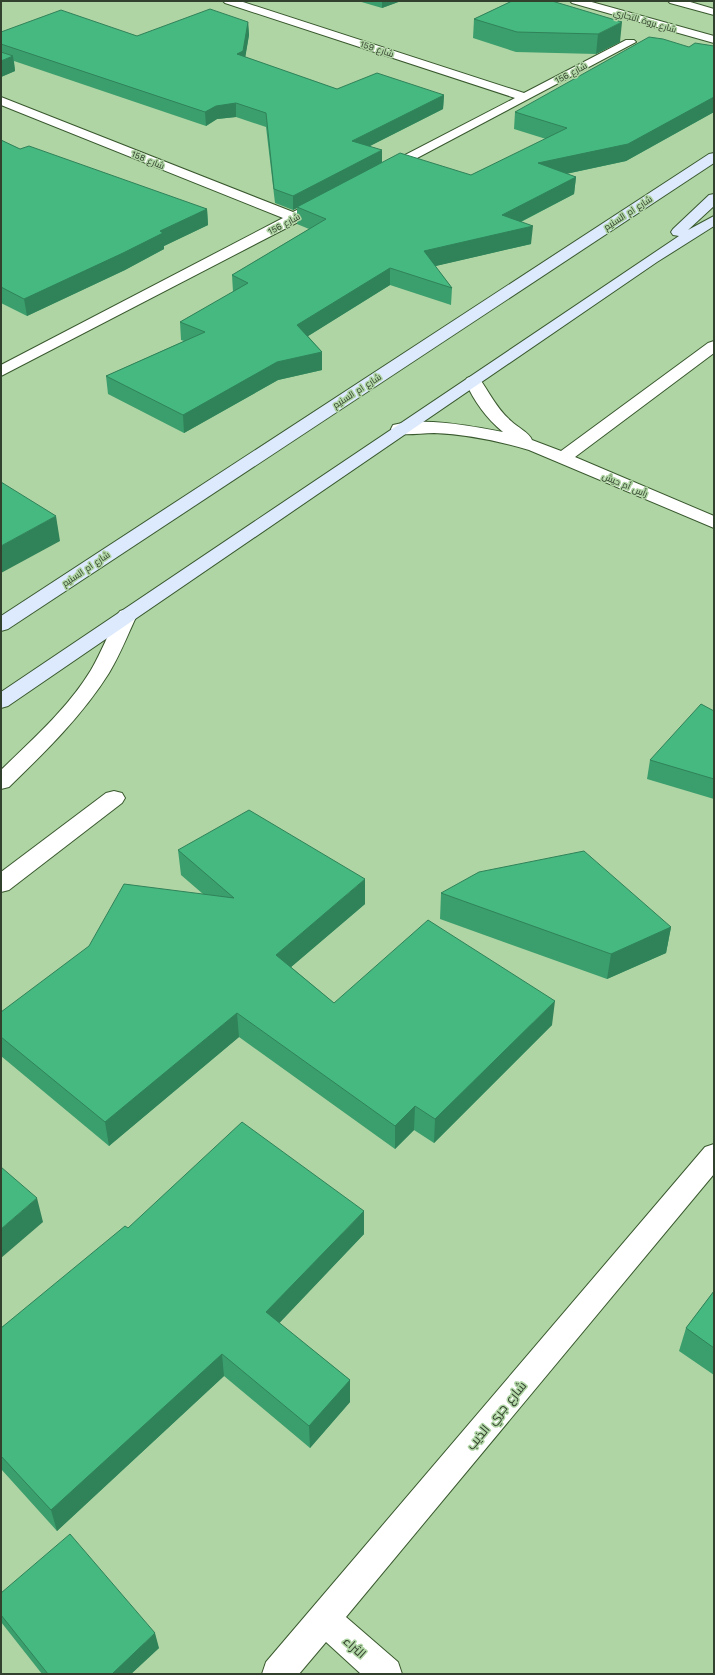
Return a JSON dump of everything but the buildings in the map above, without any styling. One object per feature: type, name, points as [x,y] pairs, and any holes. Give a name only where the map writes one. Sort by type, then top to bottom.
[{"type":"main road","name":"شارع ام السنيم","points":[[1,625],[714,157]]},
{"type":"main road","points":[[652,259],[714,198]]},
{"type":"main road","points":[[1,701],[399,429],[652,259],[714,220]]},
{"type":"street","name":"شارع 159","points":[[229,1],[525,97]]},
{"type":"street","name":"شارع بروة التجاري","points":[[576,1],[714,40]]},
{"type":"street","points":[[674,1],[714,12]]},
{"type":"street","name":"شارع 156","points":[[372,178],[630,42]]},
{"type":"street","name":"شارع 158","points":[[1,101],[295,218]]},
{"type":"street","name":"شارع 156","points":[[1,371],[337,196]]},
{"type":"street","points":[[563,458],[714,346]]},
{"type":"street","name":"رأس أم حيش","points":[[472,381],[480,398],[493,415],[512,431],[535,446]]},
{"type":"street","name":"رأس أم حيش","points":[[399,429],[434,428],[469,431],[503,437],[535,446],[714,524]]},
{"type":"street","points":[[1,782],[38,747],[73,709],[100,672],[127,615]]},
{"type":"street","points":[[1,884],[114,798]]},
{"type":"street","name":"شارع جري الذيب","points":[[278,1674],[714,1155]]},
{"type":"street","name":"الثراء","points":[[324,1619],[386,1674]]}]
